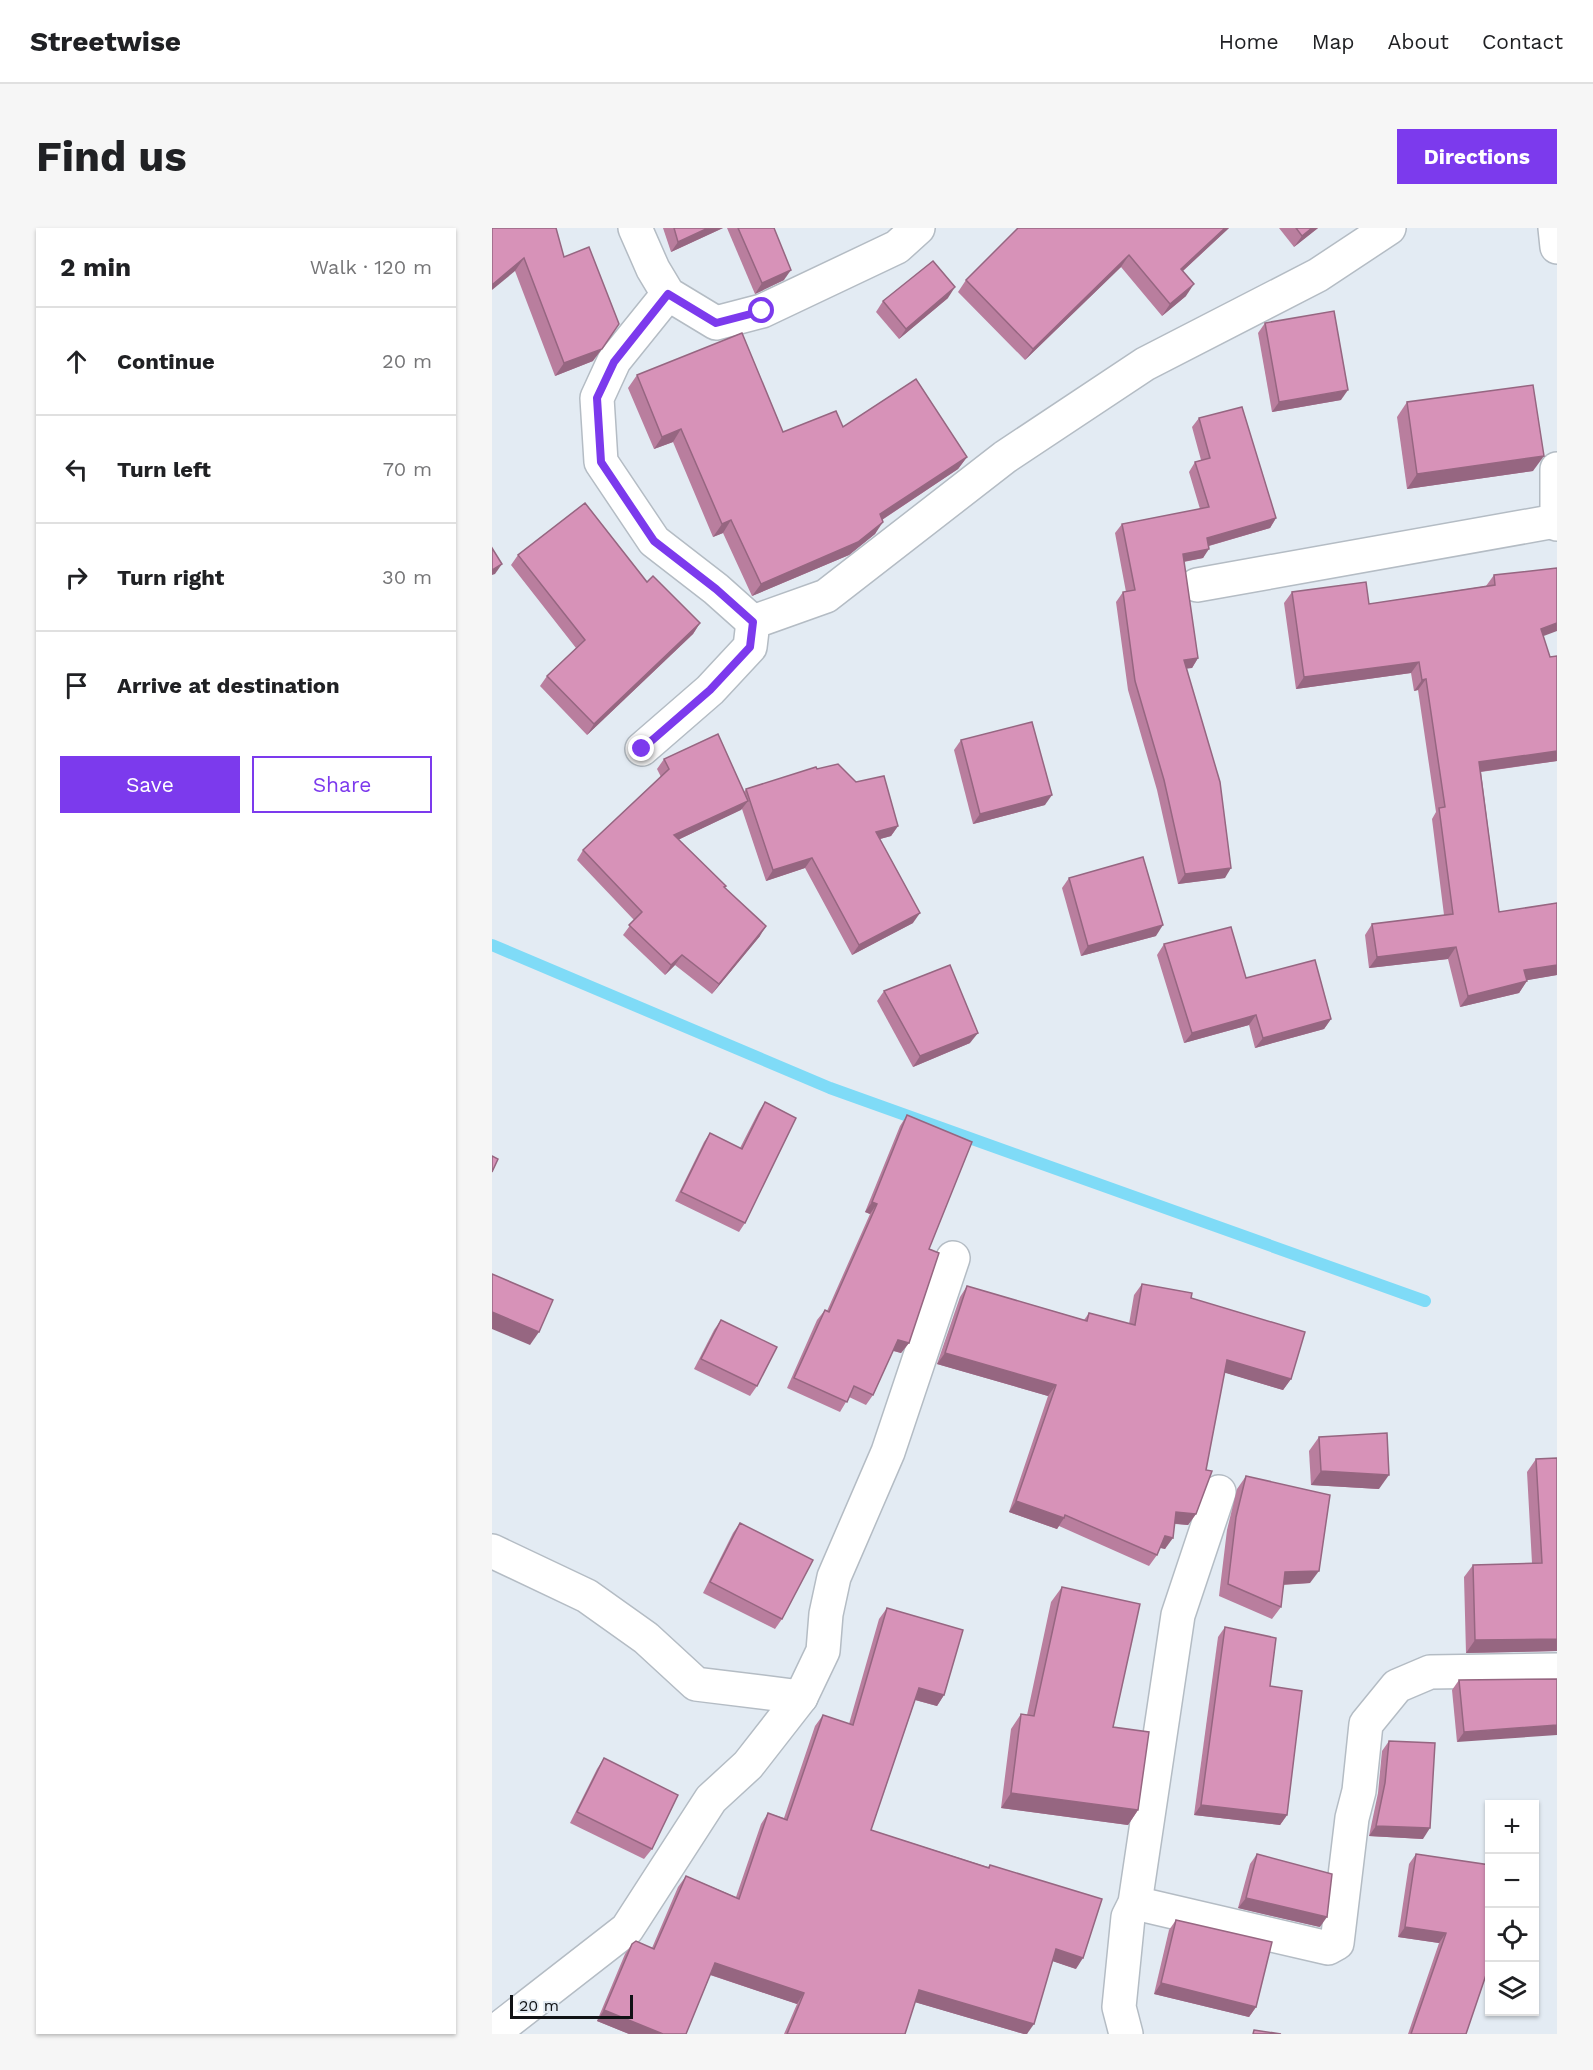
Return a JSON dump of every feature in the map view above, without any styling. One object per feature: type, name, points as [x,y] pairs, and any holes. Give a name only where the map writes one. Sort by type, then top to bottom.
[{"type":"street","points":[[635,228],[668,294],[716,323],[762,311],[897,247],[918,228]]},
{"type":"street","points":[[753,622],[826,596],[1005,457],[1145,364],[1318,275],[1389,228]]},
{"type":"street","points":[[1555,228],[1557,248]]},
{"type":"street","points":[[668,294],[614,362],[597,398],[601,462],[654,541],[716,589],[753,622]]},
{"type":"street","points":[[1197,585],[1556,523],[1557,470]]},
{"type":"street","points":[[642,749],[710,690],[750,647],[753,622]]},
{"type":"street","points":[[492,2034],[627,1929],[711,1799],[748,1765],[801,1697],[823,1651],[826,1614],[834,1577],[888,1452],[953,1258]]},
{"type":"street","points":[[1126,2034],[1119,2007],[1128,1917],[1135,1903],[1178,1615],[1219,1492]]},
{"type":"street","points":[[492,1551],[587,1596],[646,1638],[696,1684],[801,1697]]},
{"type":"street","points":[[1135,1903],[1328,1948],[1337,1942],[1352,1818],[1359,1791],[1366,1725],[1397,1686],[1430,1672],[1557,1670]]},
{"type":"building","points":[[492,228],[556,228],[564,257],[589,247],[619,324],[602,349],[564,363],[524,258],[492,285]]},
{"type":"building","points":[[674,228],[708,228],[678,242]]},
{"type":"building","points":[[738,228],[774,228],[791,270],[762,283]]},
{"type":"building","points":[[1018,228],[1225,228],[1181,269],[1194,284],[1170,304],[1129,255],[1033,349],[966,280]]},
{"type":"building","points":[[1296,228],[1312,228],[1302,236]]},
{"type":"building","points":[[933,261],[955,287],[906,329],[883,301]]},
{"type":"building","points":[[1334,311],[1348,390],[1279,402],[1265,323]]},
{"type":"building","points":[[742,333],[783,432],[836,411],[843,427],[916,379],[967,457],[880,514],[883,522],[858,542],[761,584],[731,520],[722,524],[681,429],[662,437],[637,375]]},
{"type":"building","points":[[1533,385],[1544,456],[1417,474],[1407,402]]},
{"type":"building","points":[[1242,407],[1276,518],[1207,538],[1209,549],[1183,554],[1198,658],[1184,660],[1220,782],[1231,868],[1185,874],[1164,780],[1135,681],[1123,592],[1135,590],[1122,524],[1209,507],[1195,462],[1210,458],[1199,418]]},
{"type":"building","points":[[585,503],[647,582],[653,576],[700,623],[594,724],[547,676],[585,640],[518,555]]},
{"type":"building","points":[[492,548],[502,564],[492,570]]},
{"type":"building","points":[[1557,568],[1557,623],[1541,629],[1550,657],[1557,656],[1557,751],[1479,762],[1499,912],[1557,903],[1557,965],[1524,970],[1527,981],[1468,996],[1456,947],[1377,957],[1372,924],[1453,914],[1439,808],[1445,807],[1426,679],[1422,680],[1419,662],[1304,677],[1292,592],[1366,582],[1369,604],[1495,585],[1494,575]]},
{"type":"building","points":[[1032,722],[1052,795],[980,814],[961,740]]},
{"type":"building","points":[[718,734],[748,801],[674,835],[726,886],[724,887],[766,926],[719,984],[682,955],[671,965],[629,925],[642,912],[583,850],[669,769],[664,759]]},
{"type":"building","points":[[838,764],[856,782],[884,776],[898,826],[876,832],[920,913],[859,945],[812,858],[773,870],[746,789],[816,767],[817,769]]},
{"type":"building","points":[[1143,857],[1163,925],[1088,946],[1069,878]]},
{"type":"building","points":[[1231,927],[1246,978],[1315,960],[1331,1019],[1263,1038],[1256,1015],[1192,1033],[1164,944]]},
{"type":"building","points":[[950,965],[978,1033],[920,1056],[884,991]]},
{"type":"building","points":[[765,1102],[796,1118],[745,1223],[681,1192],[710,1133],[742,1149]]},
{"type":"building","points":[[907,1115],[972,1142],[929,1249],[939,1253],[909,1343],[898,1340],[873,1395],[854,1386],[847,1402],[794,1378],[825,1310],[829,1312],[877,1204],[872,1202]]},
{"type":"building","points":[[492,1156],[498,1159],[492,1172]]},
{"type":"building","points":[[492,1274],[553,1300],[539,1332],[492,1312]]},
{"type":"building","points":[[1142,1284],[1192,1293],[1191,1298],[1305,1332],[1291,1379],[1227,1360],[1206,1470],[1212,1471],[1196,1514],[1176,1512],[1173,1538],[1165,1536],[1157,1555],[1065,1515],[1064,1518],[1016,1501],[1056,1385],[945,1353],[967,1286],[1087,1321],[1089,1313],[1135,1325]]},
{"type":"building","points":[[721,1320],[777,1347],[757,1386],[701,1359]]},
{"type":"building","points":[[1387,1433],[1389,1475],[1321,1471],[1319,1437]]},
{"type":"building","points":[[1557,1458],[1557,1639],[1475,1640],[1473,1565],[1542,1563],[1536,1459]]},
{"type":"building","points":[[1246,1476],[1330,1495],[1319,1571],[1285,1572],[1281,1607],[1228,1584],[1236,1517]]},
{"type":"building","points":[[740,1523],[813,1560],[782,1619],[710,1582]]},
{"type":"building","points":[[1062,1587],[1140,1604],[1113,1727],[1149,1732],[1138,1810],[1011,1793],[1021,1714],[1034,1716]]},
{"type":"building","points":[[887,1608],[963,1630],[944,1695],[919,1688],[871,1830],[989,1868],[990,1865],[1102,1899],[1083,1958],[1056,1949],[1034,2024],[919,1990],[905,2034],[787,2034],[804,1993],[715,1963],[686,2034],[663,2034],[604,2010],[632,1944],[636,1941],[654,1949],[686,1876],[739,1899],[768,1813],[787,1820],[823,1715],[853,1725]]},
{"type":"building","points":[[1225,1627],[1276,1638],[1270,1686],[1302,1691],[1287,1815],[1201,1805]]},
{"type":"building","points":[[1557,1679],[1557,1725],[1464,1732],[1459,1680]]},
{"type":"building","points":[[1389,1741],[1435,1743],[1430,1828],[1376,1826],[1385,1783]]},
{"type":"building","points":[[604,1758],[678,1795],[652,1849],[577,1812]]},
{"type":"building","points":[[1257,1854],[1332,1874],[1327,1917],[1246,1898]]},
{"type":"building","points":[[1416,1854],[1485,1864],[1485,1978],[1466,2034],[1411,2034],[1446,1933],[1405,1927]]},
{"type":"building","points":[[1176,1920],[1272,1942],[1256,2007],[1161,1983]]},
{"type":"building","points":[[1254,2030],[1281,2034],[1253,2034]]},
{"type":"waterway","points":[[492,945],[830,1088],[1425,1301]]},
{"type":"route","points":[[642,749],[710,690],[750,647],[753,622],[716,589],[654,541],[601,462],[597,398],[614,362],[668,294],[716,323],[762,311]]}]
